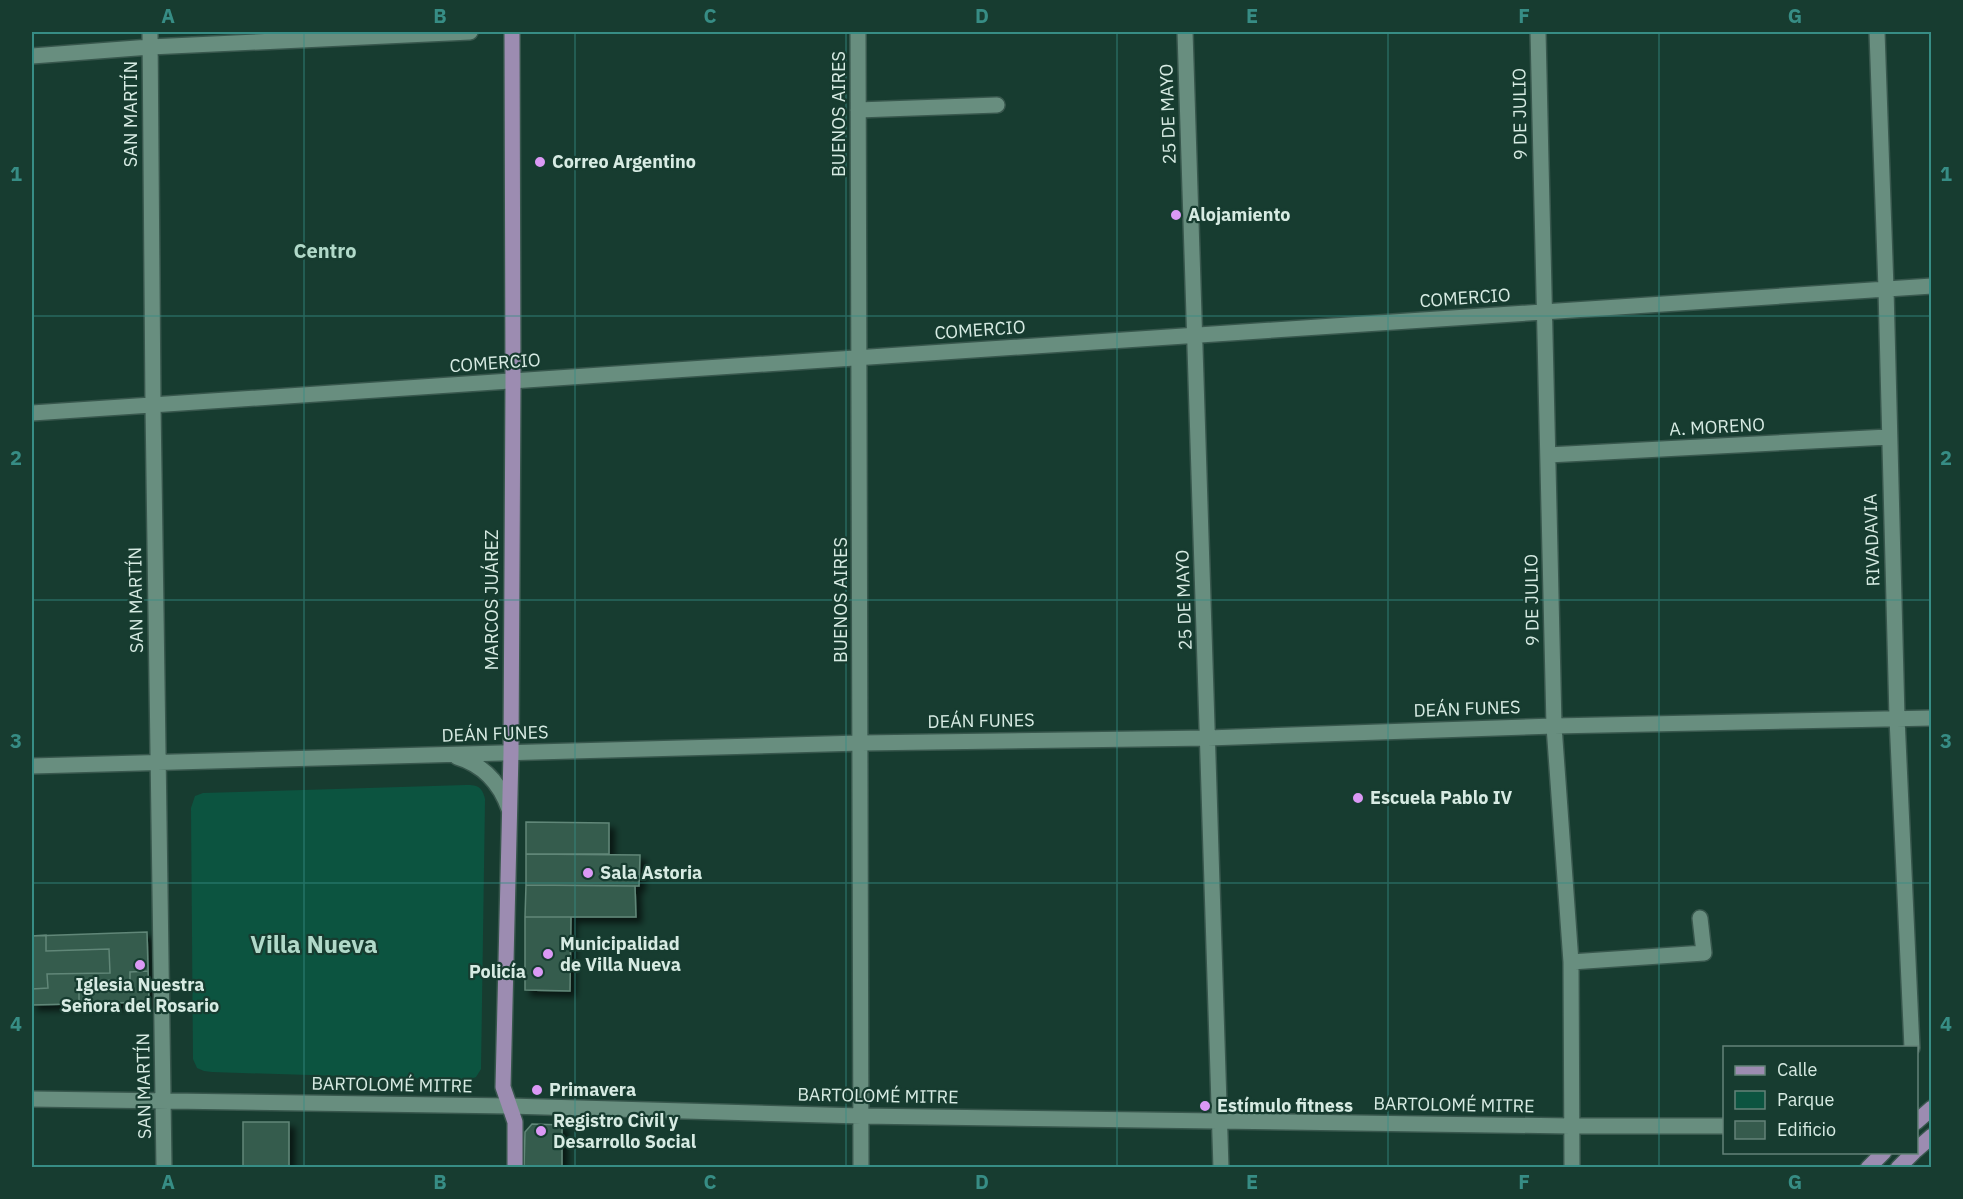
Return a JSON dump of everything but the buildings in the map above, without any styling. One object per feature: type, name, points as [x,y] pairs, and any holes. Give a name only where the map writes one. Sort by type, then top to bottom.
[{"type":"main road","name":"MARCOS JUÁREZ","points":[[512,32],[511,753],[502,1087],[515,1122],[515,1167]]},
{"type":"main road","points":[[1918,1123],[1932,1108]]},
{"type":"main road","points":[[1918,1148],[1932,1136]]},
{"type":"main road","points":[[1868,1167],[1882,1154]]},
{"type":"main road","points":[[1898,1167],[1912,1154]]},
{"type":"street","name":"SAN MARTÍN","points":[[150,32],[164,1167]]},
{"type":"street","points":[[32,56],[150,47],[470,32]]},
{"type":"street","name":"BUENOS AIRES","points":[[858,32],[861,1167]]},
{"type":"street","name":"25 DE MAYO","points":[[1185,32],[1221,1167]]},
{"type":"street","name":"9 DE JULIO","points":[[1538,32],[1554,726],[1571,962],[1572,1167]]},
{"type":"street","name":"RIVADAVIA","points":[[1877,32],[1897,718],[1912,1046]]},
{"type":"street","points":[[858,110],[997,105]]},
{"type":"street","name":"COMERCIO","points":[[32,413],[1932,286]]},
{"type":"street","name":"A. MORENO","points":[[1548,455],[1888,438]]},
{"type":"street","name":"DEÁN FUNES","points":[[32,766],[861,743],[1208,738],[1554,726],[1932,717]]},
{"type":"street","points":[[450,755],[476,765],[494,778],[505,797],[510,812]]},
{"type":"street","points":[[1571,962],[1704,953],[1700,918]]},
{"type":"street","name":"BARTOLOMÉ MITRE","points":[[32,1099],[509,1106],[861,1116],[1723,1126]]},
{"type":"street","points":[[1918,1125],[1932,1136]]},
{"type":"green space","points":[[466,785],[479,788],[485,799],[481,1069],[476,1077],[468,1080],[212,1072],[197,1068],[193,1059],[191,808],[195,796],[203,793]]},
{"type":"place","name":"Correo Argentino","points":[[540,162]]},
{"type":"place","name":"Alojamiento","points":[[1176,215]]},
{"type":"place","name":"Escuela Pablo IV","points":[[1358,798]]},
{"type":"place","name":"Sala Astoria","points":[[588,873]]},
{"type":"place","name":"Municipalidad de Villa Nueva","points":[[548,954]]},
{"type":"place","name":"Iglesia Nuestra Señora del Rosario","points":[[140,965]]},
{"type":"place","name":"Policía","points":[[538,972]]},
{"type":"place","name":"Primavera","points":[[537,1090]]},
{"type":"place","name":"Estímulo fitness","points":[[1205,1106]]},
{"type":"place","name":"Registro Civil y Desarrollo Social","points":[[541,1131]]},
{"type":"district","name":"Centro","points":[[325,251]]},
{"type":"district","name":"Villa Nueva","points":[[314,945]]}]
